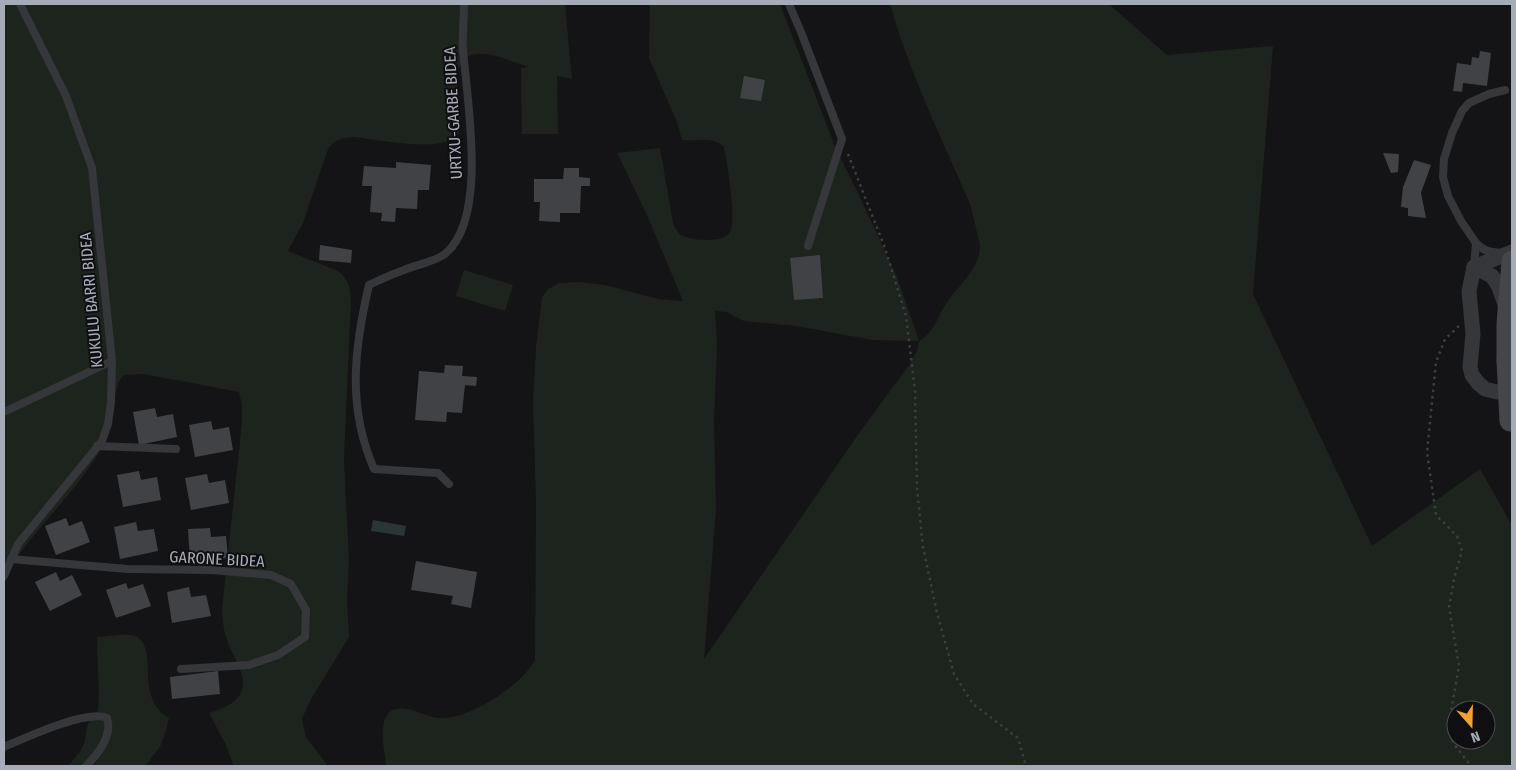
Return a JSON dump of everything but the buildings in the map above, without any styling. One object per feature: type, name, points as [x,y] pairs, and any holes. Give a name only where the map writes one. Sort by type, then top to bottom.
[{"type":"main road","points":[[1510,256],[1507,360],[1511,426]]},
{"type":"street","points":[[1474,267],[1510,256]]},
{"type":"street","points":[[1474,267],[1492,276],[1498,285],[1508,311]]},
{"type":"street","points":[[1474,267],[1469,291],[1473,334],[1470,367],[1472,375],[1485,389],[1497,392]]},
{"type":"lane","name":"KUKULU BARRI BIDEA","points":[[4,576],[18,544],[102,441],[108,424],[111,402],[112,361],[92,168],[66,96],[20,4]]},
{"type":"lane","name":"URTXU-GARBE BIDEA","points":[[449,484],[438,473],[374,469],[366,449],[356,402],[355,366],[359,327],[369,285],[445,254],[455,243],[466,220],[471,186],[470,104],[463,48],[464,4]]},
{"type":"lane","points":[[789,4],[842,139],[808,246]]},
{"type":"lane","points":[[1505,90],[1488,94],[1469,104],[1462,111],[1452,133],[1444,159],[1443,177],[1448,196],[1461,221],[1476,243],[1488,252],[1510,256]]},
{"type":"lane","points":[[1474,267],[1476,243]]},
{"type":"lane","points":[[4,412],[112,361]]},
{"type":"lane","points":[[97,446],[176,449]]},
{"type":"lane","name":"GARONE BIDEA","points":[[11,559],[127,570],[211,570],[261,574],[271,575],[292,584],[306,610],[305,637],[278,655],[249,665],[181,670]]},
{"type":"lane","points":[[4,746],[65,723],[91,716],[102,716],[107,718],[109,730],[100,750],[86,766]]},
{"type":"path","points":[[842,139],[886,248],[906,316],[914,391],[917,488],[923,547],[937,614],[954,674],[973,704],[1018,738],[1026,766]]},
{"type":"path","points":[[1471,766],[1453,743],[1451,712],[1459,666],[1449,607],[1462,551],[1457,536],[1436,514],[1428,452],[1436,362],[1445,339],[1460,325],[1472,320]]},
{"type":"shaded area","points":[[4,4],[565,4],[572,79],[557,76],[558,134],[522,134],[521,68],[528,67],[504,58],[486,54],[470,55],[463,59],[458,72],[457,87],[460,120],[458,134],[451,140],[426,144],[409,144],[354,137],[336,141],[328,149],[303,223],[288,251],[338,271],[348,284],[351,299],[344,460],[349,559],[347,600],[349,637],[311,699],[302,719],[306,737],[328,766],[234,766],[225,743],[209,713],[232,703],[241,693],[243,686],[240,669],[226,636],[222,609],[242,423],[242,405],[239,392],[144,374],[124,375],[117,387],[110,427],[104,444],[81,478],[28,542],[4,576]]},
{"type":"shaded area","points":[[650,4],[780,4],[836,149],[897,277],[919,341],[933,328],[948,301],[969,275],[977,261],[980,245],[969,202],[915,78],[890,4],[1109,4],[1167,55],[1273,46],[1253,294],[1372,546],[1480,469],[1512,525],[1512,766],[386,766],[383,729],[387,715],[391,711],[402,708],[439,718],[465,713],[493,700],[518,680],[535,660],[536,505],[533,404],[536,347],[542,297],[548,289],[559,283],[580,282],[605,285],[659,299],[683,301],[647,215],[617,153],[660,148],[672,217],[674,226],[679,234],[694,239],[709,240],[724,237],[730,232],[732,226],[732,204],[724,147],[720,143],[710,140],[682,140],[677,122],[649,58]],"holes":[[[715,311],[726,312],[744,321],[796,326],[873,340],[919,341],[917,351],[909,365],[857,436],[704,659],[716,511],[714,420],[717,345]]]},
{"type":"shaded area","points":[[464,270],[513,285],[505,311],[456,296]]},
{"type":"shaded area","points":[[373,520],[406,526],[404,536],[371,531]]},
{"type":"shaded area","points":[[135,636],[143,643],[146,652],[152,699],[158,709],[169,718],[166,731],[160,747],[145,766],[68,766],[80,752],[84,744],[88,723],[96,716],[98,710],[97,637]]}]
